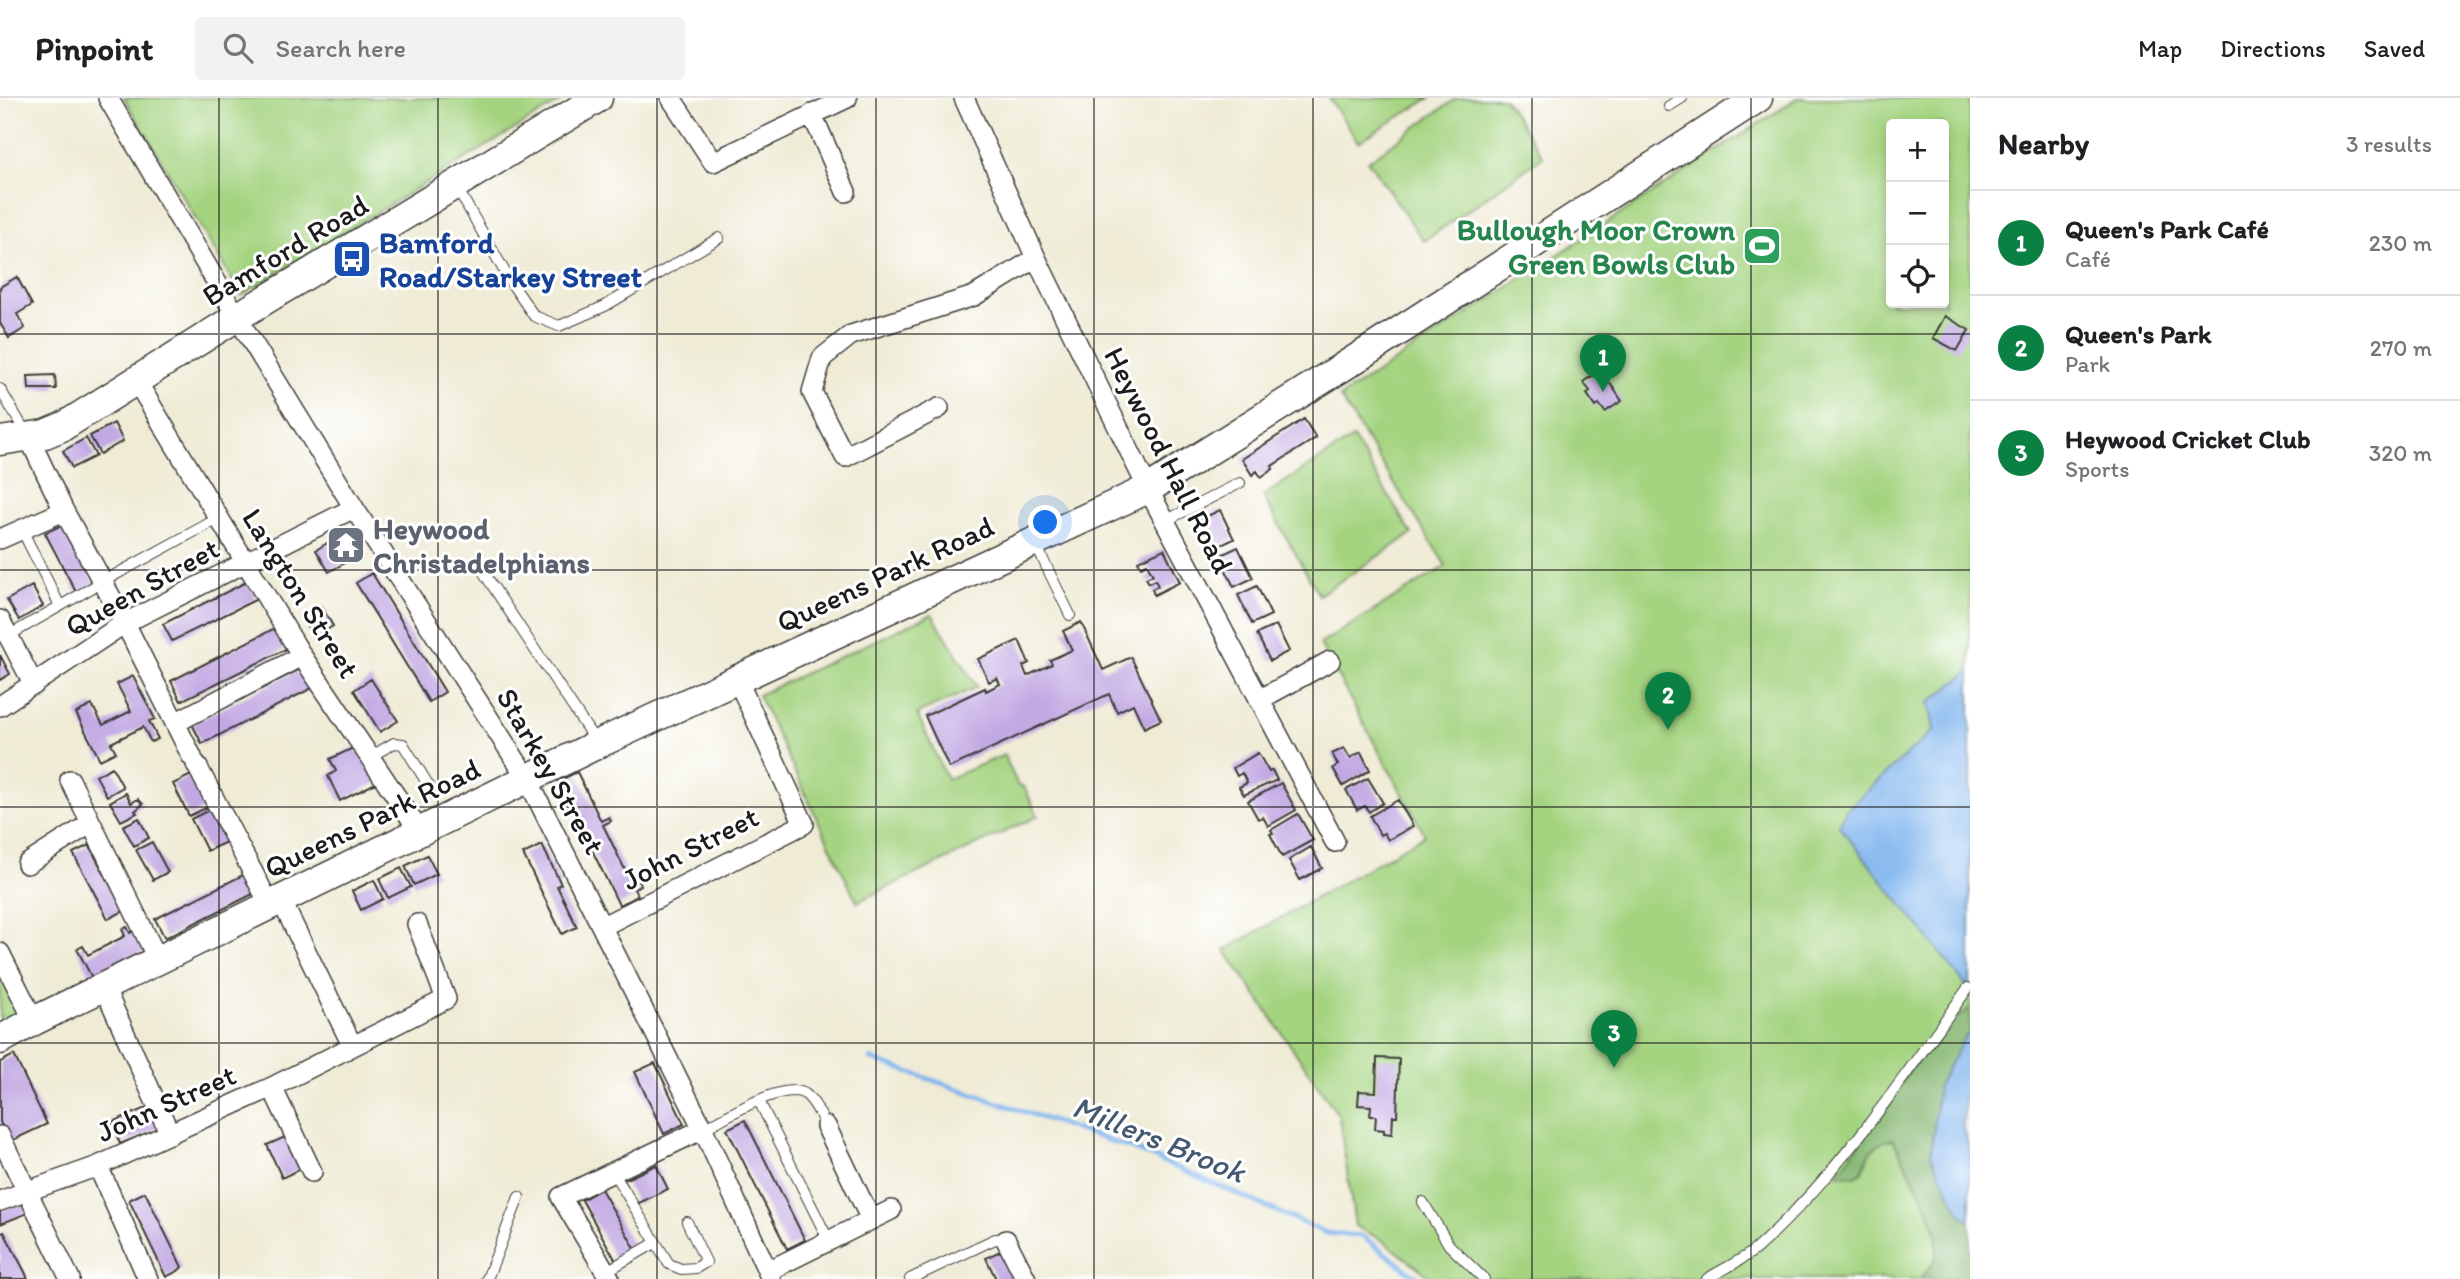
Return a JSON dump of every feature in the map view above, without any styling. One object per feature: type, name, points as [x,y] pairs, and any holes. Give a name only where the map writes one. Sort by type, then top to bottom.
[{"type":"street","name":"Starkey Street","points":[[108,98],[354,508],[527,778],[703,1129],[769,1275]]},
{"type":"street","name":"Bamford Road","points":[[0,441],[29,438],[64,426],[138,382],[237,317],[598,98]]},
{"type":"street","points":[[671,98],[713,162],[847,98]]},
{"type":"street","name":"Heywood Hall Road","points":[[964,98],[1036,258],[1148,489],[1335,842]]},
{"type":"street","name":"Queens Park Road","points":[[0,1040],[527,778],[1148,489],[1373,348],[1731,110],[1758,98]]},
{"type":"street","points":[[812,114],[846,192]]},
{"type":"street","points":[[939,408],[845,457],[812,392],[822,358],[851,335],[974,296],[1036,258]]},
{"type":"street","name":"Langton Street","points":[[138,382],[302,656],[420,832]]},
{"type":"street","points":[[29,438],[194,761],[276,902],[352,1045]]},
{"type":"street","name":"Queen Street","points":[[0,706],[125,623],[354,508]]},
{"type":"street","points":[[0,540],[64,511]]},
{"type":"street","points":[[4,628],[34,685]]},
{"type":"street","points":[[175,723],[302,656]]},
{"type":"street","points":[[1259,700],[1330,661]]},
{"type":"street","name":"John Street","points":[[603,926],[804,824],[737,679]]},
{"type":"street","points":[[70,780],[158,960]]},
{"type":"street","points":[[27,864],[91,823]]},
{"type":"street","name":"John Street","points":[[0,1202],[98,1166],[170,1134],[272,1087],[446,999],[417,924]]},
{"type":"street","points":[[0,953],[34,1021]]},
{"type":"street","points":[[104,987],[170,1134]]},
{"type":"street","points":[[272,1087],[312,1172]]},
{"type":"street","points":[[826,1126],[871,1220]]},
{"type":"street","points":[[607,1275],[561,1197],[703,1129]]},
{"type":"street","points":[[0,1136],[70,1279]]},
{"type":"street","points":[[98,1166],[148,1279]]},
{"type":"street","points":[[769,1275],[891,1210]]},
{"type":"street","points":[[1006,1240],[1026,1279]]},
{"type":"lane","points":[[1669,106],[1682,98]]},
{"type":"lane","points":[[455,186],[510,281],[534,316],[559,326],[605,306],[719,239]]},
{"type":"lane","points":[[0,388],[29,438]]},
{"type":"lane","points":[[1165,521],[1240,483]]},
{"type":"lane","points":[[4,628],[60,606],[219,519]]},
{"type":"lane","points":[[22,530],[60,606]]},
{"type":"lane","points":[[1035,541],[1070,615]]},
{"type":"lane","points":[[484,573],[598,744]]},
{"type":"lane","points":[[370,757],[394,743],[403,744],[434,794]]},
{"type":"lane","points":[[1707,1279],[1755,1250],[1829,1174],[1968,988]]},
{"type":"lane","points":[[703,1129],[773,1094],[798,1091],[806,1094],[816,1106],[826,1126]]},
{"type":"lane","points":[[759,1101],[829,1241]]},
{"type":"lane","points":[[613,1172],[655,1243],[669,1264],[676,1268],[696,1268],[706,1262],[687,1222]]},
{"type":"lane","points":[[487,1279],[519,1197]]},
{"type":"lane","points":[[1423,1202],[1449,1245],[1484,1279]]},
{"type":"lane","points":[[910,1279],[995,1239],[1006,1240]]},
{"type":"lane","points":[[607,1275],[655,1243]]},
{"type":"green space","points":[[124,98],[566,98],[241,295]]},
{"type":"green space","points":[[1329,98],[1430,98],[1358,142]]},
{"type":"green space","points":[[1457,98],[1504,98],[1543,157],[1424,241],[1368,161]]},
{"type":"green space","points":[[1798,98],[1970,98],[1970,1026],[1932,1085],[1930,1168],[1970,1279],[1433,1279],[1382,1240],[1355,1226],[1339,1116],[1225,950],[1425,835],[1320,644],[1446,566],[1340,397]]},
{"type":"green space","points":[[1353,438],[1412,534],[1319,595],[1263,496]]},
{"type":"green space","points":[[932,614],[977,687],[917,714],[947,779],[1004,755],[1018,786],[1024,787],[1038,816],[857,902],[758,695]]},
{"type":"green space","points":[[0,972],[21,1016],[0,1027]]},
{"type":"green space","points":[[1970,1009],[1970,1033],[1965,1037],[1938,1086],[1959,1212],[1970,1222],[1970,1279],[1918,1279],[1935,1259],[1936,1235],[1923,1199],[1893,1139],[1884,1141],[1871,1151],[1861,1173],[1855,1176],[1838,1174],[1939,1029]]},
{"type":"water","points":[[1970,671],[1968,988],[1839,826],[1846,810],[1934,730],[1929,703]]},
{"type":"water","points":[[1970,1033],[1970,1084],[1965,1093],[1963,1124],[1970,1153],[1970,1222],[1959,1212],[1931,1155],[1938,1086],[1965,1037]]},
{"type":"building","points":[[17,277],[32,305],[17,314],[25,328],[9,338],[0,323],[0,287]]},
{"type":"building","points":[[1945,316],[1969,330],[1957,351],[1933,338]]},
{"type":"building","points":[[1601,370],[1622,401],[1605,412],[1599,404],[1596,407],[1583,382]]},
{"type":"building","points":[[55,375],[56,389],[29,389],[28,376]]},
{"type":"building","points":[[1304,419],[1316,438],[1272,466],[1273,469],[1261,477],[1257,471],[1252,475],[1242,459]]},
{"type":"building","points":[[114,423],[123,441],[100,454],[90,436]]},
{"type":"building","points":[[86,438],[96,456],[72,468],[63,451]]},
{"type":"building","points":[[1220,510],[1234,539],[1215,548],[1201,519]]},
{"type":"building","points":[[64,524],[95,584],[77,594],[45,533]]},
{"type":"building","points":[[347,531],[360,554],[329,572],[316,550]]},
{"type":"building","points":[[1238,547],[1253,578],[1234,587],[1219,556]]},
{"type":"building","points":[[1164,549],[1180,582],[1154,595],[1152,589],[1158,586],[1155,580],[1149,583],[1146,578],[1153,575],[1147,564],[1141,567],[1138,561]]},
{"type":"building","points":[[372,573],[445,692],[429,702],[356,583]]},
{"type":"building","points":[[248,581],[257,599],[172,641],[163,624]]},
{"type":"building","points":[[32,586],[43,606],[19,620],[7,600]]},
{"type":"building","points":[[1257,586],[1271,615],[1252,624],[1238,595]]},
{"type":"building","points":[[321,606],[333,626],[314,638],[302,617]]},
{"type":"building","points":[[1081,622],[1103,670],[1131,657],[1161,720],[1144,728],[1133,704],[1117,712],[1109,694],[949,768],[925,716],[985,688],[986,691],[1000,684],[997,678],[989,682],[978,659],[1019,640],[1029,663],[1023,666],[1027,676],[1052,664],[1050,660],[1072,650],[1063,631]]},
{"type":"building","points":[[1276,625],[1289,651],[1270,661],[1257,634]]},
{"type":"building","points":[[277,627],[288,648],[181,701],[171,681]]},
{"type":"building","points":[[0,655],[10,674],[0,680]]},
{"type":"building","points":[[304,667],[314,687],[202,744],[192,724]]},
{"type":"building","points":[[133,676],[155,719],[149,721],[158,739],[151,742],[143,727],[111,743],[116,752],[100,760],[76,713],[92,705],[103,725],[131,711],[117,684]]},
{"type":"building","points":[[371,679],[398,721],[380,732],[354,690]]},
{"type":"building","points":[[355,747],[378,782],[340,801],[328,776],[336,771],[330,759]]},
{"type":"building","points":[[1344,748],[1350,758],[1361,752],[1370,770],[1343,786],[1333,768],[1338,765],[1332,754]]},
{"type":"building","points":[[1258,753],[1277,780],[1244,795],[1239,787],[1247,783],[1242,773],[1237,776],[1233,768]]},
{"type":"building","points":[[112,767],[123,787],[107,796],[96,776]]},
{"type":"building","points":[[577,772],[601,821],[609,817],[611,821],[603,825],[632,884],[639,880],[641,885],[634,889],[638,896],[619,905],[558,781]]},
{"type":"building","points":[[191,775],[208,807],[189,816],[173,784]]},
{"type":"building","points":[[1368,778],[1383,803],[1369,812],[1365,806],[1357,810],[1346,790]]},
{"type":"building","points":[[1281,783],[1296,810],[1268,826],[1263,817],[1258,819],[1248,801]]},
{"type":"building","points":[[126,793],[131,803],[138,799],[143,804],[135,811],[137,813],[121,821],[110,802]]},
{"type":"building","points":[[1398,800],[1413,826],[1388,840],[1384,833],[1380,835],[1370,816]]},
{"type":"building","points":[[209,810],[226,842],[207,851],[191,819]]},
{"type":"building","points":[[1298,814],[1313,840],[1282,857],[1270,834],[1273,833],[1271,830]]},
{"type":"building","points":[[139,818],[149,838],[134,846],[123,826]]},
{"type":"building","points":[[152,842],[168,872],[153,880],[136,850]]},
{"type":"building","points":[[89,845],[124,911],[108,919],[73,853]]},
{"type":"building","points":[[542,845],[561,884],[557,886],[577,927],[562,934],[523,854]]},
{"type":"building","points":[[1311,847],[1322,868],[1300,880],[1289,860]]},
{"type":"building","points":[[427,855],[437,874],[414,885],[405,866]]},
{"type":"building","points":[[401,868],[411,887],[388,898],[379,879]]},
{"type":"building","points":[[245,874],[255,893],[165,938],[155,919]]},
{"type":"building","points":[[374,880],[383,899],[361,910],[352,891]]},
{"type":"building","points":[[127,927],[130,933],[136,930],[146,950],[92,978],[77,949],[83,946],[88,955],[125,936],[122,929]]},
{"type":"building","points":[[14,1055],[47,1124],[9,1142],[0,1122],[0,1062]]},
{"type":"building","points":[[1377,1058],[1399,1059],[1397,1116],[1393,1116],[1392,1134],[1375,1129],[1376,1116],[1370,1116],[1371,1106],[1358,1105],[1359,1091],[1376,1092]]},
{"type":"building","points":[[655,1063],[684,1124],[664,1134],[635,1072]]},
{"type":"building","points":[[153,1105],[162,1127],[120,1144],[112,1122]]},
{"type":"building","points":[[745,1120],[805,1240],[787,1249],[727,1129]]},
{"type":"building","points":[[285,1137],[300,1169],[282,1178],[267,1145]]},
{"type":"building","points":[[656,1165],[668,1189],[637,1204],[624,1180]]},
{"type":"building","points":[[601,1189],[636,1250],[616,1261],[582,1200]]},
{"type":"building","points":[[145,1192],[182,1267],[166,1277],[129,1200]]},
{"type":"building","points":[[22,1201],[28,1213],[0,1224],[0,1211]]},
{"type":"building","points":[[4,1232],[28,1279],[0,1279],[0,1234]]},
{"type":"building","points":[[1002,1250],[1016,1279],[996,1279],[986,1258]]},
{"type":"waterway","name":"Millers Brook","points":[[871,1059],[1139,1151],[1326,1233],[1362,1236],[1419,1279]]},
{"type":"place","name":"Bullough Moor Crown Green Bowls Club","points":[[1762,246]]},
{"type":"place","name":"Bamford Road/Starkey Street","points":[[352,259]]},
{"type":"place","name":"Queen's Park Café","points":[[1603,392]]},
{"type":"place","name":"Heywood Christadelphians","points":[[346,545]]},
{"type":"place","name":"Queen's Park","points":[[1668,730]]},
{"type":"place","name":"Heywood Cricket Club","points":[[1614,1068]]}]
